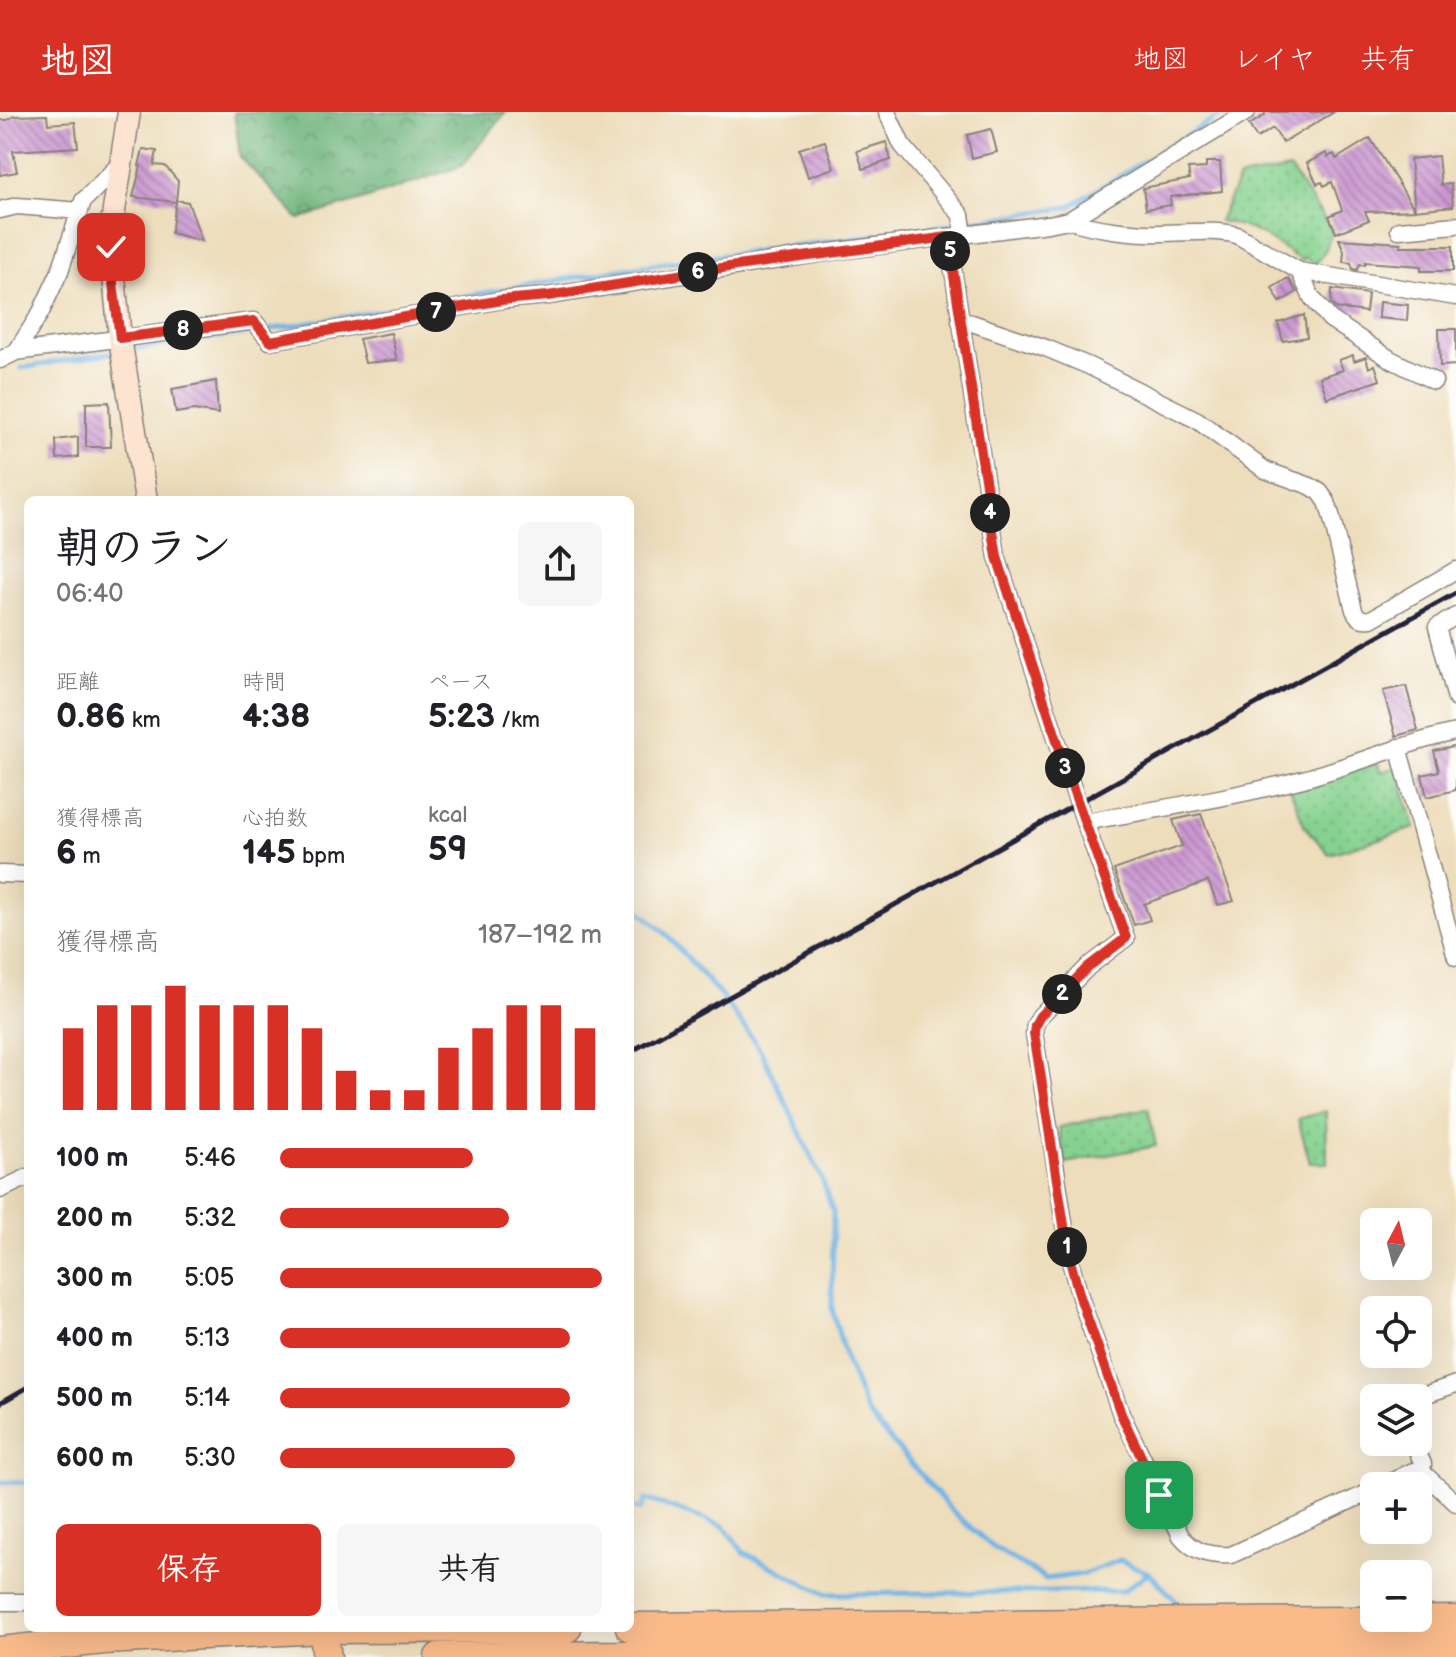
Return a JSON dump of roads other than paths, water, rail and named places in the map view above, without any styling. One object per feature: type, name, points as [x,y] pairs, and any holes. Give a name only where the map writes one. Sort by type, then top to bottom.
[{"type":"highway","points":[[634,1627],[1456,1620]]},
{"type":"highway","points":[[0,1651],[104,1640],[250,1632]]},
{"type":"highway","points":[[324,1632],[327,1657]]},
{"type":"highway","points":[[439,1657],[1456,1646]]},
{"type":"street","points":[[129,112],[113,217],[112,275],[145,496]]},
{"type":"street","points":[[887,112],[902,145],[959,229],[960,321],[997,557],[1034,675],[1126,938],[1088,967],[1035,1025],[1069,1257],[1080,1297],[1121,1414],[1181,1536],[1188,1544],[1201,1553],[1231,1555],[1360,1496]]},
{"type":"street","points":[[1069,220],[1247,112]]},
{"type":"street","points":[[16,352],[41,312],[60,271],[83,201],[121,163]]},
{"type":"street","points":[[0,210],[17,206],[80,211]]},
{"type":"street","points":[[0,360],[16,352],[121,346],[254,321],[270,341],[502,300],[548,296],[959,229],[1069,220],[1084,226],[1156,234],[1228,233],[1237,235],[1299,271],[1456,297]]},
{"type":"street","points":[[1399,230],[1456,225]]},
{"type":"street","points":[[1299,271],[1312,298],[1330,319],[1390,359],[1434,381]]},
{"type":"street","points":[[960,321],[1046,348],[1089,366],[1197,420],[1265,470],[1320,492],[1331,515],[1354,610],[1363,620],[1371,619],[1456,570]]},
{"type":"street","points":[[1456,616],[1437,627],[1456,699]]},
{"type":"street","points":[[1084,822],[1302,779],[1398,747],[1456,732]]},
{"type":"street","points":[[1398,747],[1456,957]]},
{"type":"street","points":[[0,874],[24,875]]},
{"type":"street","points":[[0,1190],[24,1179]]},
{"type":"street","points":[[1432,1392],[1456,1384]]},
{"type":"street","points":[[1411,1472],[1422,1472],[1419,1456]]},
{"type":"street","points":[[1432,1481],[1456,1503]]},
{"type":"street","points":[[0,1602],[24,1602]]},
{"type":"waterway","points":[[129,350],[286,327],[636,267],[1069,207],[1226,112]]},
{"type":"waterway","points":[[22,368],[115,352]]},
{"type":"waterway","points":[[634,906],[666,934],[722,997],[760,1049],[822,1179],[833,1212],[832,1309],[846,1360],[867,1413],[954,1513],[995,1549],[1046,1579],[1083,1574],[1120,1560],[1149,1573],[1186,1611]]},
{"type":"waterway","points":[[0,1482],[24,1483]]},
{"type":"waterway","points":[[634,1507],[640,1510],[646,1499],[724,1526],[743,1552],[825,1594],[1123,1591],[1148,1573]]},
{"type":"railway","points":[[634,1050],[1456,593]]},
{"type":"railway","points":[[0,1403],[24,1389]]}]
